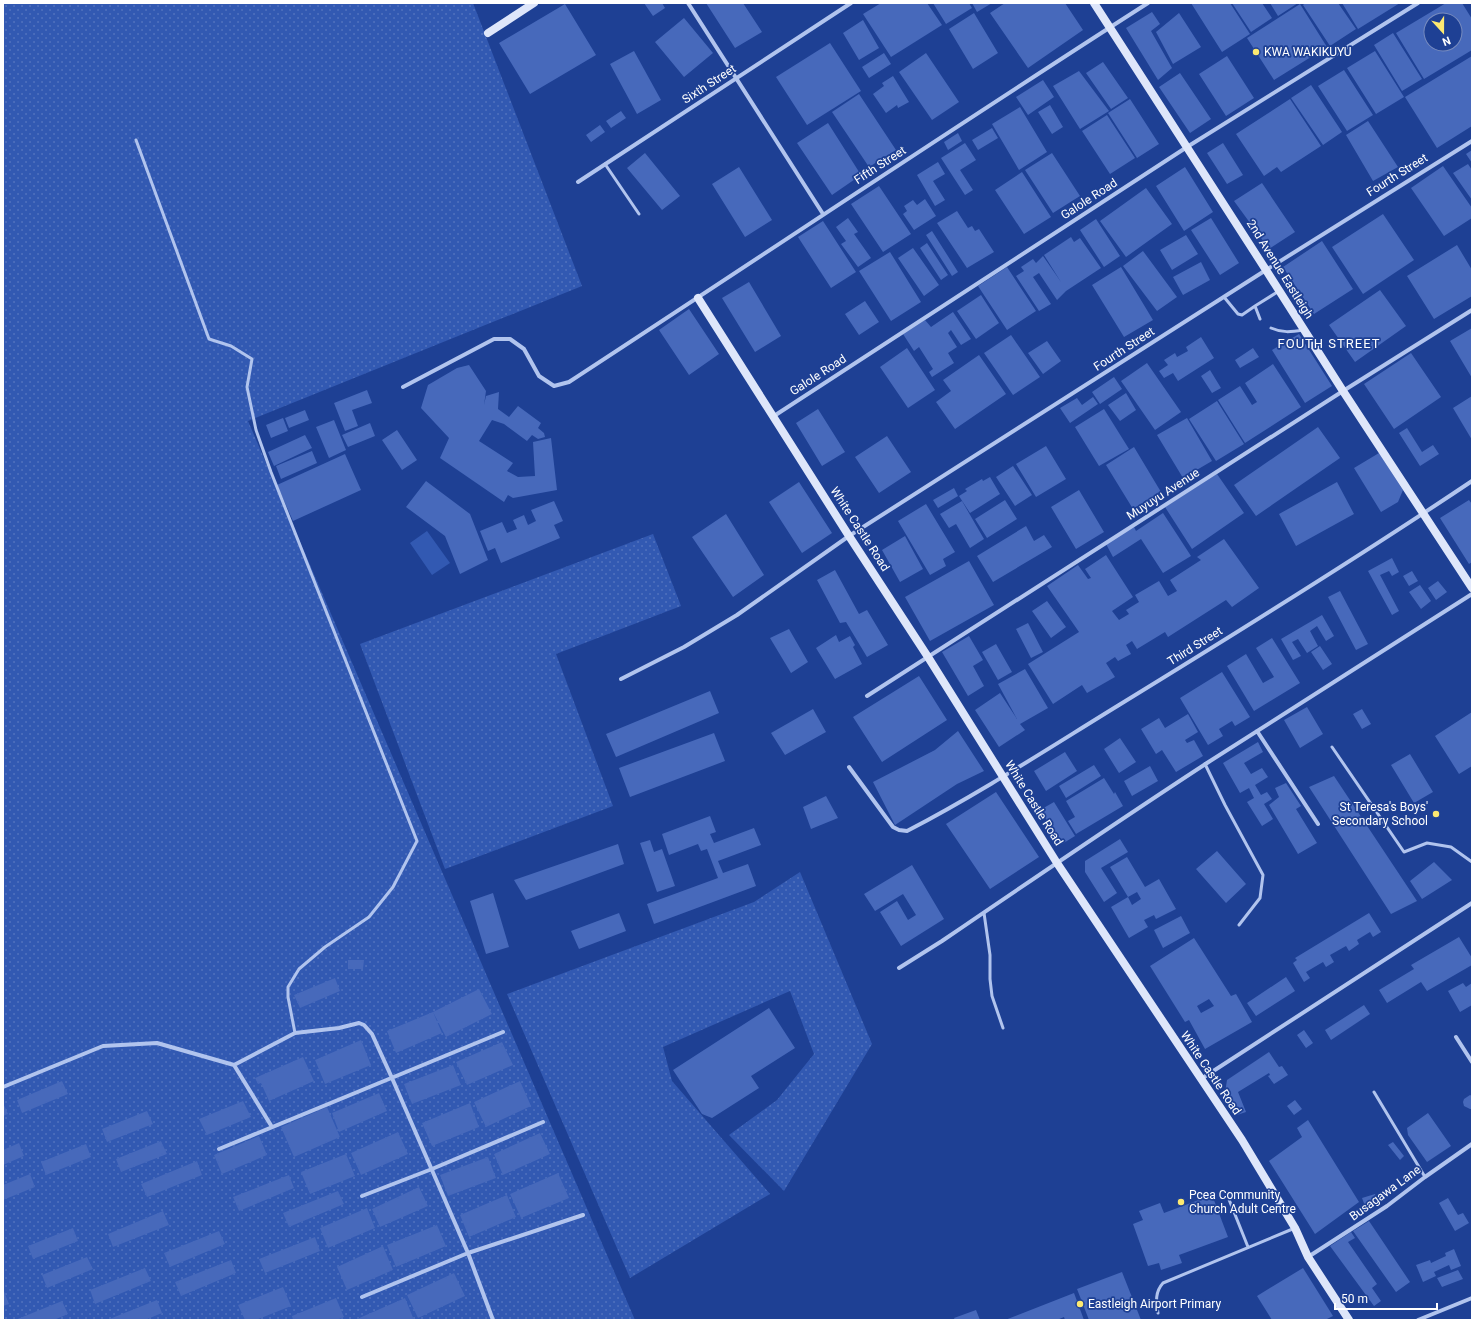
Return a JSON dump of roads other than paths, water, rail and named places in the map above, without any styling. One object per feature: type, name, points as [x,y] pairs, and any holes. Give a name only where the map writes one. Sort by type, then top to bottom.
[{"type":"street","points":[[488,33],[534,3]]},
{"type":"street","points":[[688,3],[823,214]]},
{"type":"street","name":"Sixth Street","points":[[578,182],[851,3]]},
{"type":"street","name":"2nd Avenue Eastleigh","points":[[1094,3],[1472,588]]},
{"type":"street","name":"Fifth Street","points":[[403,387],[494,339],[510,339],[524,348],[539,376],[554,386],[569,382],[823,214],[1148,3]]},
{"type":"street","name":"Galole Road","points":[[774,416],[1187,147],[1418,3]]},
{"type":"street","name":"Fourth Street","points":[[621,679],[690,643],[737,615],[849,536],[1266,270],[1472,141]]},
{"type":"street","name":"White Castle Road","points":[[698,298],[849,536],[928,656],[1057,863],[1242,1140],[1295,1228],[1308,1258],[1349,1320]]},
{"type":"street","name":"Muyuyu Avenue","points":[[867,696],[1343,390],[1472,310]]},
{"type":"street","name":"Third Street","points":[[849,767],[893,827],[899,830],[907,831],[1003,776],[1212,648],[1423,514],[1472,481]]},
{"type":"street","points":[[899,968],[984,913],[1205,764],[1388,649],[1472,594]]},
{"type":"street","points":[[1258,730],[1318,824]]},
{"type":"street","points":[[1200,1079],[1472,903]]},
{"type":"street","points":[[234,1065],[295,1033],[339,1028],[359,1023],[364,1025],[372,1034],[432,1169],[468,1253],[493,1320]]},
{"type":"street","points":[[220,1149],[503,1032]]},
{"type":"street","points":[[1456,1037],[1472,1062]]},
{"type":"street","points":[[3,1087],[104,1046],[157,1043],[234,1065],[272,1127]]},
{"type":"street","points":[[362,1196],[432,1169],[543,1122]]},
{"type":"street","name":"Busagawa Lane","points":[[1308,1258],[1387,1206],[1424,1177],[1472,1144]]},
{"type":"street","points":[[362,1297],[468,1253],[583,1215]]},
{"type":"street","points":[[1418,1320],[1472,1298]]},
{"type":"lane","points":[[136,140],[209,339],[231,346],[252,359],[246,387],[256,430],[277,487],[417,841],[393,887],[369,917],[325,947],[299,969],[288,987],[288,997],[295,1033]]},
{"type":"lane","points":[[605,164],[639,214]]},
{"type":"lane","points":[[1224,297],[1238,314],[1242,315],[1280,291]]},
{"type":"lane","points":[[1255,306],[1260,319]]},
{"type":"lane","points":[[1271,328],[1279,332],[1287,333],[1305,330]]},
{"type":"lane","points":[[1332,747],[1404,852],[1426,843],[1451,847],[1472,862]]},
{"type":"lane","points":[[1205,764],[1225,805],[1263,875],[1260,898],[1239,925]]},
{"type":"lane","points":[[984,913],[990,955],[992,996],[1003,1028]]},
{"type":"lane","points":[[1374,1092],[1424,1177]]},
{"type":"lane","points":[[1226,1192],[1248,1247]]},
{"type":"lane","points":[[1158,1313],[1156,1302],[1157,1290],[1163,1283],[1295,1228]]},
{"type":"place","name":"KWA WAKIKUYU","points":[[1256,52]]},
{"type":"place","name":"St Teresa's Boys' Secondary School","points":[[1436,814]]},
{"type":"place","name":"Pcea Community Church Adult Centre","points":[[1181,1202]]},
{"type":"place","name":"Eastleigh Airport Primary","points":[[1080,1304]]},
{"type":"district","name":"FOUTH STREET","points":[[1329,343]]}]
